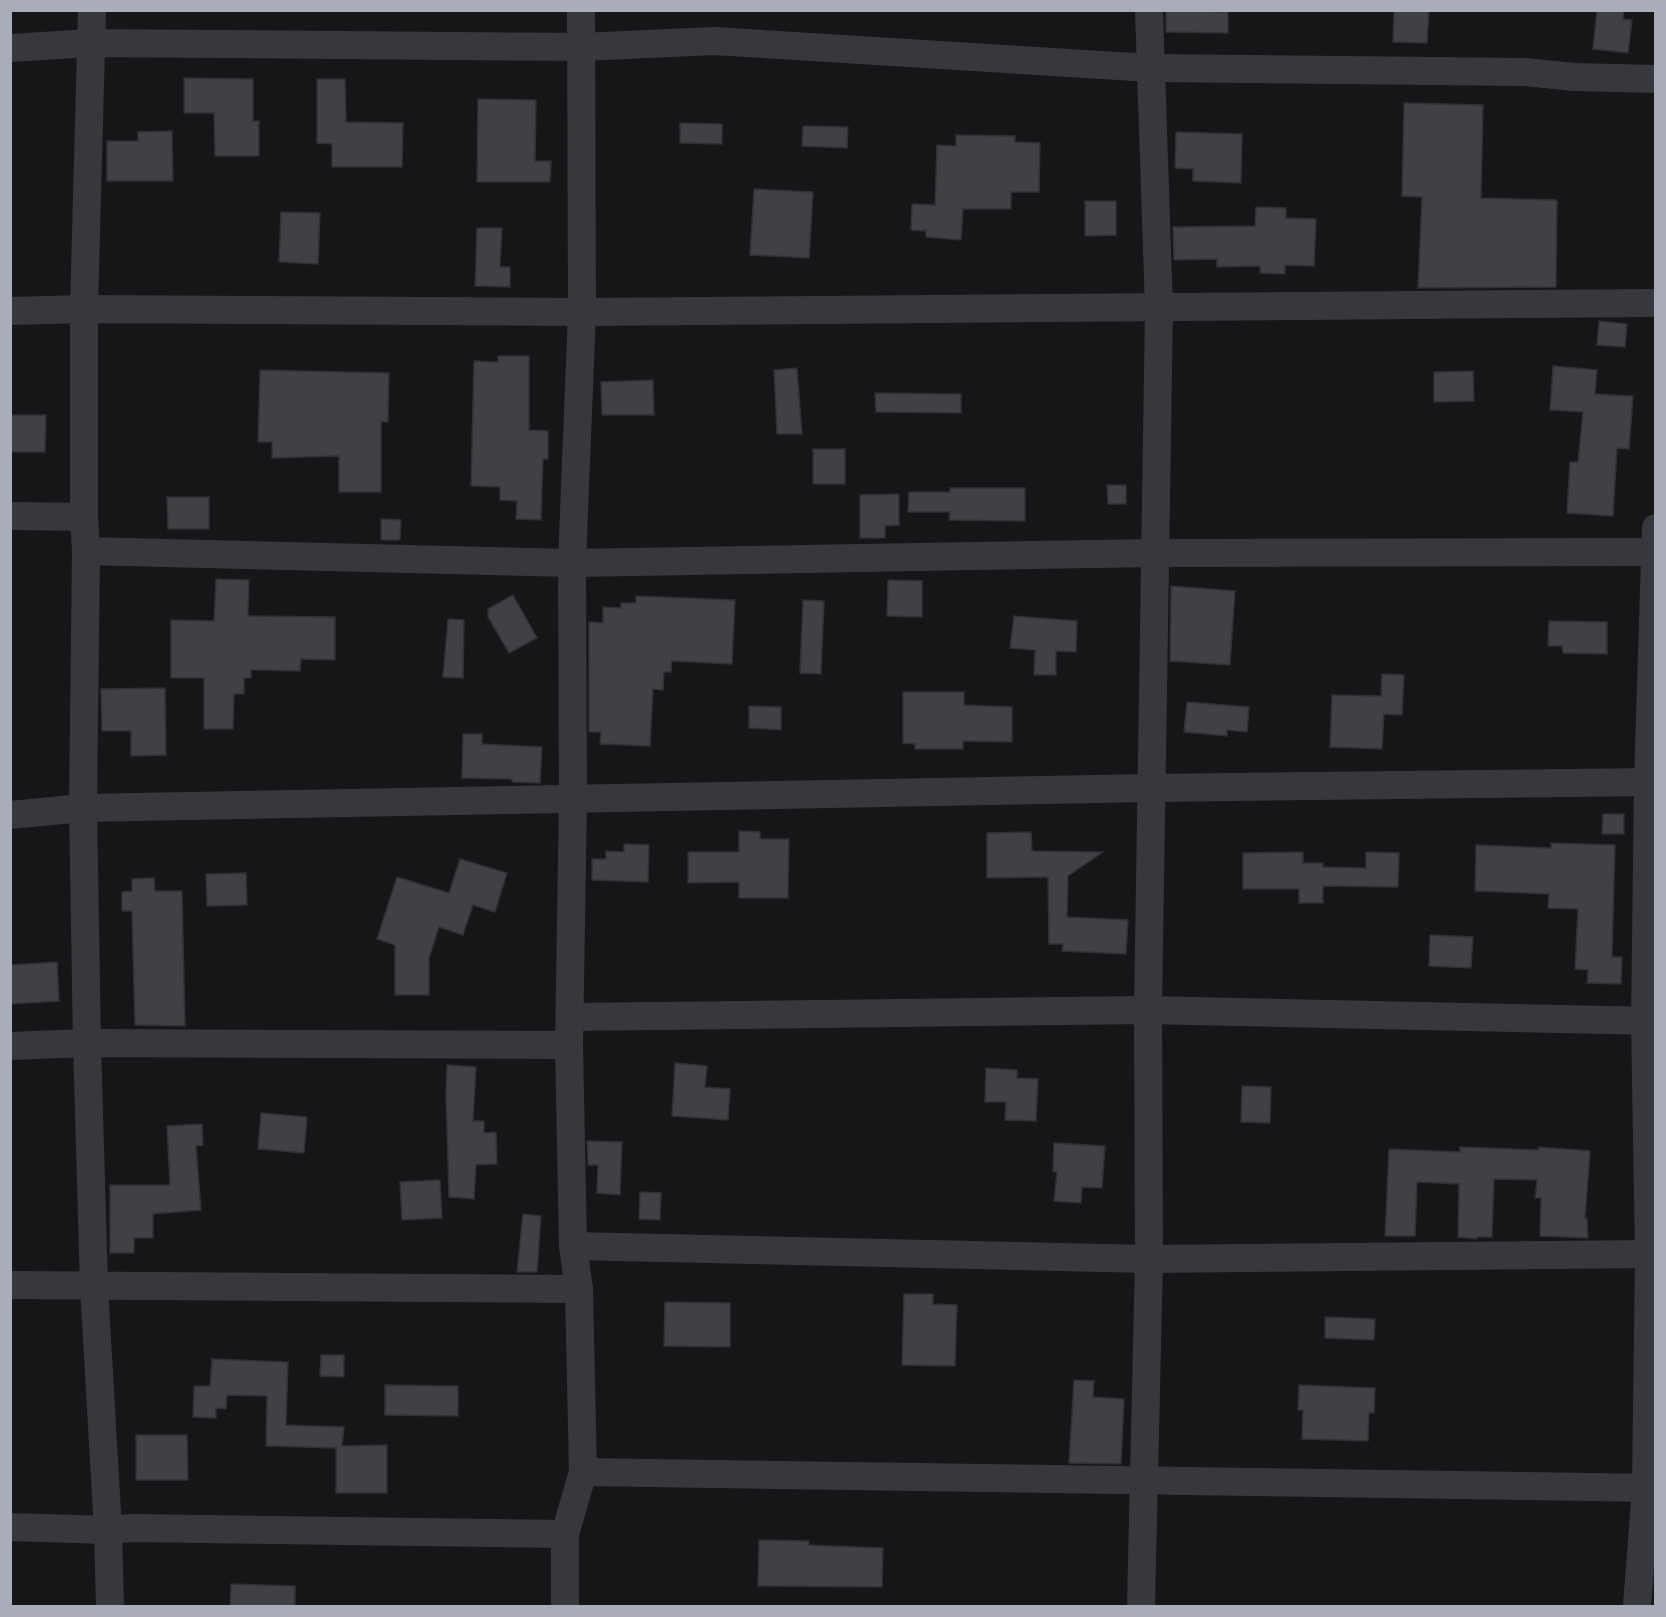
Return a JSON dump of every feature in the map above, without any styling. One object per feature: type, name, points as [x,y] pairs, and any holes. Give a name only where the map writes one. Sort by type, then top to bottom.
[{"type":"street","points":[[92,10],[84,309],[86,551],[83,808],[94,1287],[108,1530],[110,1606]]},
{"type":"street","points":[[565,1606],[564,1534],[583,1472],[579,1290],[573,1246],[569,1046],[573,797],[572,563],[582,312],[581,10]]},
{"type":"street","points":[[1141,1606],[1149,1259],[1148,1010],[1159,309],[1149,10]]},
{"type":"street","points":[[10,48],[90,43],[581,47],[714,41],[1151,68],[1524,72],[1574,77],[1656,79]]},
{"type":"street","points":[[10,311],[84,309],[582,312],[1159,309],[1656,303]]},
{"type":"street","points":[[10,516],[84,518]]},
{"type":"street","points":[[86,551],[572,563],[1655,544],[1650,1021],[1653,1254],[1651,1488],[1637,1606]]},
{"type":"street","points":[[10,815],[83,808],[573,797],[1652,782]]},
{"type":"street","points":[[570,1017],[1148,1010],[1650,1021]]},
{"type":"street","points":[[10,1046],[87,1043],[569,1046]]},
{"type":"street","points":[[573,1246],[1149,1259],[1653,1254]]},
{"type":"street","points":[[10,1285],[579,1290]]},
{"type":"street","points":[[583,1472],[1651,1488]]},
{"type":"street","points":[[10,1527],[564,1534]]},
{"type":"building","points":[[1166,10],[1228,12],[1228,33],[1166,32]]},
{"type":"building","points":[[1394,10],[1429,10],[1427,43],[1393,42]]},
{"type":"building","points":[[1597,10],[1624,10],[1623,19],[1632,20],[1628,53],[1593,49]]},
{"type":"building","points":[[184,78],[253,79],[253,121],[259,121],[259,156],[215,156],[214,113],[184,113]]},
{"type":"building","points":[[317,79],[345,79],[346,122],[403,123],[402,167],[332,167],[332,144],[317,143]]},
{"type":"building","points":[[478,99],[536,100],[535,161],[551,161],[550,182],[477,182]]},
{"type":"building","points":[[1404,103],[1483,105],[1481,198],[1557,200],[1556,287],[1418,288],[1422,197],[1402,196]]},
{"type":"building","points":[[680,123],[722,124],[722,144],[680,143]]},
{"type":"building","points":[[803,126],[848,127],[847,148],[802,146]]},
{"type":"building","points":[[172,131],[173,181],[107,181],[107,141],[138,141],[138,132]]},
{"type":"building","points":[[1176,132],[1242,134],[1241,183],[1193,181],[1193,169],[1175,168]]},
{"type":"building","points":[[956,135],[1015,136],[1015,142],[1040,143],[1039,192],[1011,192],[1011,209],[963,209],[961,240],[926,237],[926,231],[911,230],[912,204],[935,205],[937,145],[956,146]]},
{"type":"building","points":[[754,189],[813,192],[809,258],[750,255]]},
{"type":"building","points":[[1085,201],[1116,201],[1116,235],[1085,236]]},
{"type":"building","points":[[1256,207],[1286,208],[1286,218],[1316,219],[1314,266],[1285,265],[1285,274],[1260,273],[1260,266],[1217,267],[1217,259],[1174,260],[1173,227],[1255,226]]},
{"type":"building","points":[[281,212],[320,213],[318,264],[279,262]]},
{"type":"building","points":[[477,228],[502,228],[500,267],[510,267],[510,287],[475,286]]},
{"type":"building","points":[[1599,321],[1627,324],[1625,347],[1597,345]]},
{"type":"building","points":[[498,356],[529,356],[529,430],[548,431],[548,459],[543,459],[541,520],[516,519],[517,501],[500,500],[500,487],[471,486],[474,361],[498,362]]},
{"type":"building","points":[[1553,366],[1597,370],[1595,394],[1633,396],[1629,449],[1617,448],[1613,516],[1567,513],[1570,462],[1578,462],[1583,412],[1550,410]]},
{"type":"building","points":[[797,368],[802,434],[777,434],[774,370]]},
{"type":"building","points":[[260,370],[389,373],[388,422],[381,422],[381,492],[339,492],[339,456],[272,458],[272,442],[258,442]]},
{"type":"building","points":[[1473,371],[1474,401],[1434,402],[1434,372]]},
{"type":"building","points":[[653,380],[654,415],[602,415],[601,382]]},
{"type":"building","points":[[875,393],[961,394],[961,413],[876,412]]},
{"type":"building","points":[[10,415],[46,415],[45,452],[10,452]]},
{"type":"building","points":[[813,449],[845,449],[845,484],[813,484]]},
{"type":"building","points":[[1107,485],[1126,485],[1126,504],[1108,504]]},
{"type":"building","points":[[950,488],[1025,488],[1025,521],[949,520],[950,512],[908,512],[909,492],[950,492]]},
{"type":"building","points":[[899,494],[899,525],[885,526],[885,538],[860,538],[860,495]]},
{"type":"building","points":[[167,497],[209,497],[209,529],[168,529]]},
{"type":"building","points":[[381,519],[401,520],[400,540],[381,540]]},
{"type":"building","points":[[216,579],[249,580],[248,616],[335,617],[335,660],[301,659],[300,671],[251,670],[251,678],[244,678],[244,694],[234,694],[233,729],[204,729],[204,678],[171,678],[171,620],[214,621]]},
{"type":"building","points":[[888,580],[922,581],[922,617],[887,616]]},
{"type":"building","points":[[1171,586],[1235,591],[1230,665],[1170,661]]},
{"type":"building","points":[[513,595],[537,638],[509,653],[488,617],[488,609]]},
{"type":"building","points":[[636,596],[735,600],[732,664],[672,661],[671,672],[664,672],[663,690],[653,689],[650,746],[600,744],[601,732],[589,732],[589,622],[603,623],[603,607],[621,608],[621,603],[636,603]]},
{"type":"building","points":[[803,600],[824,601],[821,674],[800,673]]},
{"type":"building","points":[[1014,616],[1077,621],[1076,652],[1056,651],[1056,675],[1034,675],[1035,650],[1010,648]]},
{"type":"building","points":[[448,619],[464,620],[463,678],[443,677]]},
{"type":"building","points":[[1549,621],[1607,622],[1607,654],[1563,653],[1562,646],[1548,646]]},
{"type":"building","points":[[1382,674],[1404,675],[1402,715],[1384,714],[1382,749],[1330,747],[1332,695],[1381,696]]},
{"type":"building","points":[[165,688],[166,755],[131,756],[131,731],[102,731],[101,689]]},
{"type":"building","points":[[903,692],[964,692],[964,705],[1012,707],[1012,742],[963,741],[963,749],[915,749],[915,744],[903,743]]},
{"type":"building","points":[[1187,702],[1249,707],[1247,732],[1227,730],[1227,736],[1184,732]]},
{"type":"building","points":[[749,706],[781,707],[781,730],[749,728]]},
{"type":"building","points":[[463,734],[482,734],[482,744],[542,747],[540,783],[512,782],[512,779],[462,778]]},
{"type":"building","points":[[1603,814],[1624,814],[1624,834],[1602,834]]},
{"type":"building","points":[[739,831],[760,832],[760,839],[789,839],[788,898],[739,898],[739,882],[688,883],[688,852],[739,852]]},
{"type":"building","points":[[1031,832],[1032,851],[1103,852],[1068,876],[1067,917],[1128,920],[1126,954],[1062,951],[1063,944],[1049,944],[1048,877],[987,878],[987,833]]},
{"type":"building","points":[[1551,843],[1615,845],[1612,957],[1622,957],[1621,984],[1587,983],[1588,970],[1575,969],[1578,909],[1548,908],[1549,894],[1475,891],[1476,845],[1551,848]]},
{"type":"building","points":[[624,844],[649,845],[648,882],[592,880],[592,859],[606,859],[606,851],[624,852]]},
{"type":"building","points":[[1303,852],[1303,863],[1323,863],[1323,867],[1366,868],[1366,852],[1399,853],[1398,887],[1323,886],[1323,903],[1299,903],[1299,889],[1243,889],[1243,853]]},
{"type":"building","points":[[460,859],[507,873],[495,912],[473,905],[463,935],[439,927],[429,958],[429,995],[395,995],[395,945],[377,939],[397,877],[449,893]]},
{"type":"building","points":[[246,873],[247,905],[207,906],[206,874]]},
{"type":"building","points":[[154,878],[155,891],[182,891],[185,1026],[135,1025],[132,911],[122,911],[122,892],[132,891],[132,879]]},
{"type":"building","points":[[1430,935],[1473,937],[1471,968],[1429,966]]},
{"type":"building","points":[[57,962],[59,1001],[10,1004],[10,965]]},
{"type":"building","points":[[675,1063],[707,1066],[705,1087],[730,1089],[728,1120],[672,1116]]},
{"type":"building","points":[[447,1065],[476,1067],[473,1121],[484,1121],[484,1133],[496,1132],[497,1164],[476,1165],[474,1199],[449,1197]]},
{"type":"building","points":[[986,1068],[1017,1070],[1017,1078],[1038,1079],[1036,1121],[1005,1120],[1006,1102],[985,1102]]},
{"type":"building","points":[[1242,1086],[1271,1087],[1270,1123],[1241,1122]]},
{"type":"building","points":[[261,1113],[307,1117],[304,1153],[258,1149]]},
{"type":"building","points":[[202,1124],[203,1145],[196,1146],[201,1210],[153,1214],[153,1238],[134,1238],[134,1253],[110,1253],[110,1185],[170,1185],[167,1126]]},
{"type":"building","points":[[587,1141],[622,1142],[620,1195],[597,1193],[598,1165],[588,1165]]},
{"type":"building","points":[[1054,1143],[1105,1146],[1102,1188],[1082,1187],[1081,1203],[1054,1201],[1057,1172],[1053,1172]]},
{"type":"building","points":[[1460,1147],[1538,1150],[1539,1147],[1590,1151],[1585,1218],[1587,1218],[1588,1238],[1540,1236],[1541,1198],[1535,1198],[1537,1180],[1494,1179],[1492,1237],[1477,1237],[1477,1239],[1458,1237],[1459,1184],[1417,1182],[1415,1236],[1385,1236],[1389,1149],[1460,1152]]},
{"type":"building","points":[[440,1180],[442,1218],[402,1220],[400,1182]]},
{"type":"building","points":[[640,1192],[661,1193],[660,1220],[639,1219]]},
{"type":"building","points":[[523,1214],[541,1216],[537,1272],[517,1272]]},
{"type":"building","points":[[904,1294],[933,1294],[933,1304],[957,1305],[955,1366],[902,1365]]},
{"type":"building","points":[[665,1302],[730,1303],[730,1347],[664,1346]]},
{"type":"building","points":[[1325,1317],[1375,1319],[1374,1340],[1325,1338]]},
{"type":"building","points":[[321,1355],[344,1355],[344,1377],[320,1376]]},
{"type":"building","points":[[212,1359],[288,1362],[286,1425],[344,1427],[342,1446],[387,1445],[387,1493],[336,1493],[336,1448],[266,1446],[267,1396],[227,1395],[226,1409],[216,1408],[216,1418],[193,1417],[194,1386],[210,1386]]},
{"type":"building","points":[[1074,1380],[1094,1381],[1093,1397],[1124,1399],[1121,1464],[1069,1463]]},
{"type":"building","points":[[385,1385],[458,1386],[458,1416],[385,1415]]},
{"type":"building","points":[[1299,1385],[1375,1388],[1374,1413],[1369,1413],[1368,1441],[1302,1439],[1303,1410],[1298,1410]]},
{"type":"building","points":[[136,1435],[187,1435],[188,1480],[136,1480]]},
{"type":"building","points":[[759,1540],[809,1541],[809,1545],[883,1548],[882,1587],[758,1586]]},
{"type":"building","points":[[231,1584],[295,1586],[295,1606],[230,1606]]}]
